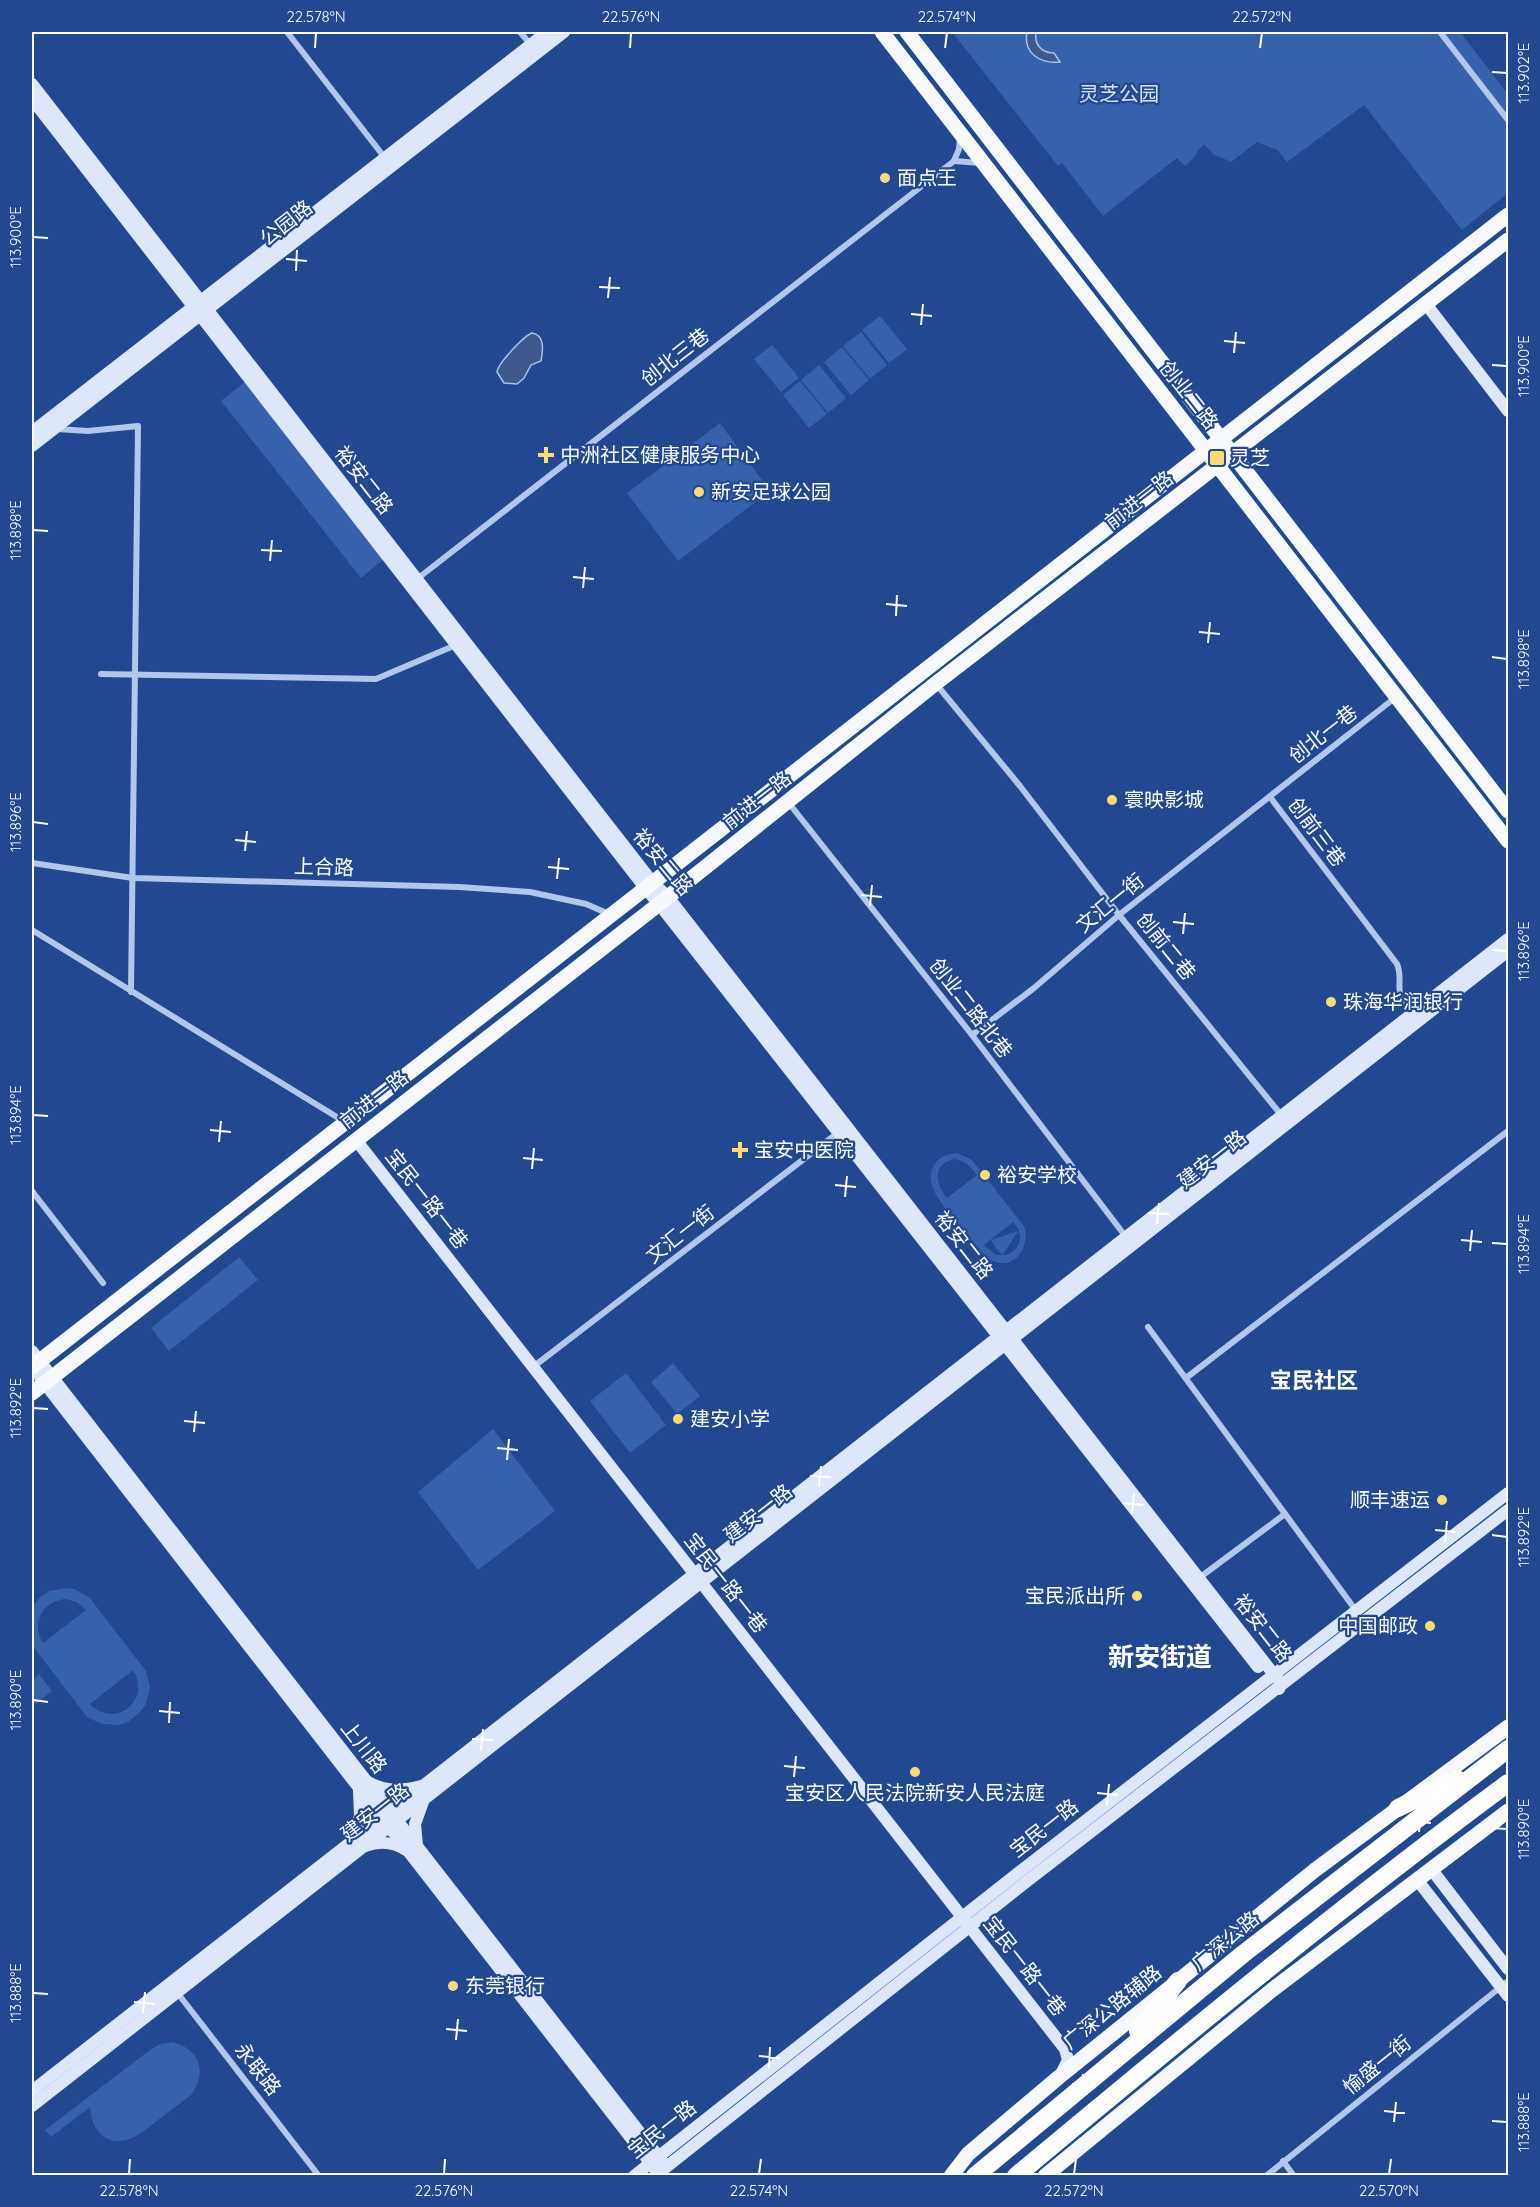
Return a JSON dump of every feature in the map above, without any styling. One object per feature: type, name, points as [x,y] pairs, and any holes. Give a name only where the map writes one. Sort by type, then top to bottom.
[{"type":"highway","name":"广深公路","points":[[975,2175],[1243,1954],[1509,1749]]},
{"type":"highway","points":[[1398,1808],[1493,1761]]},
{"type":"highway","points":[[1016,2175],[1260,1973],[1406,1858],[1509,1783]]},
{"type":"highway","points":[[1117,2058],[1178,1981]]},
{"type":"main road","name":"公园路","points":[[32,432],[200,308],[388,162],[533,48],[547,32]]},
{"type":"main road","name":"公园路","points":[[533,48],[564,32]]},
{"type":"main road","name":"创业二路","points":[[882,32],[1509,841]]},
{"type":"main road","name":"创业二路","points":[[907,32],[1509,811]]},
{"type":"main road","name":"裕安二路","points":[[32,84],[200,308],[650,886],[664,900],[1271,1677],[1281,1683],[1279,1689]]},
{"type":"main road","name":"裕安二路","points":[[32,99],[417,580],[460,642]]},
{"type":"main road","name":"前进一路","points":[[33,1362],[346,1123],[1509,214]]},
{"type":"main road","name":"前进一路","points":[[32,1393],[664,900],[936,684],[1509,240]]},
{"type":"main road","points":[[1426,304],[1509,411]]},
{"type":"main road","name":"公园路","points":[[32,446],[200,308]]},
{"type":"main road","points":[[1343,345],[1340,353],[1342,358],[1347,362],[1353,361]]},
{"type":"main road","points":[[761,799],[758,804],[759,810],[764,815],[773,814]]},
{"type":"main road","name":"建安一路","points":[[389,1819],[425,1799],[698,1579],[1284,1120],[1411,1014],[1509,939]]},
{"type":"main road","name":"建安一路","points":[[1006,1338],[1126,1237],[1509,951]]},
{"type":"main road","name":"宝民一路一巷","points":[[356,1140],[1065,2049]]},
{"type":"main road","name":"裕安二路","points":[[1006,1338],[1199,1578],[1271,1677]]},
{"type":"main road","name":"上川路","points":[[33,1362],[654,2159],[660,2172]]},
{"type":"main road","name":"宝民一路","points":[[660,2172],[965,1922],[1271,1677],[1509,1493]]},
{"type":"main road","name":"宝民一路","points":[[634,2175],[965,1922],[1279,1689],[1509,1510]]},
{"type":"main road","name":"建安一路","points":[[32,2106],[173,1988],[389,1819],[425,1785],[698,1579]]},
{"type":"main road","name":"广深公路辅路","points":[[951,2175],[968,2154],[1059,2076],[1315,1870],[1509,1726]]},
{"type":"main road","points":[[425,1785],[393,1790],[362,1784],[357,1844],[386,1843],[412,1849],[415,1824],[425,1799]]},
{"type":"main road","points":[[1045,2175],[1272,1990],[1509,1811]]},
{"type":"main road","points":[[1432,1870],[1509,1969]]},
{"type":"main road","points":[[1418,1881],[1506,1988]]},
{"type":"main road","name":"建安一路","points":[[32,2091],[173,1988]]},
{"type":"main road","points":[[1065,2049],[1077,2054],[1093,2049]]},
{"type":"main road","points":[[1059,2076],[1067,2066],[1065,2049]]},
{"type":"street","points":[[287,32],[388,162]]},
{"type":"street","points":[[520,32],[533,48]]},
{"type":"street","points":[[1440,32],[1509,120]]},
{"type":"street","points":[[961,133],[959,149],[954,161],[969,160],[983,163]]},
{"type":"street","name":"创北三巷","points":[[417,580],[954,161]]},
{"type":"street","points":[[53,429],[88,431],[138,426],[131,992]]},
{"type":"street","points":[[101,674],[376,679],[460,642]]},
{"type":"street","name":"创前二巷","points":[[936,684],[1020,786],[1119,915],[1284,1120]]},
{"type":"street","name":"创北一巷","points":[[1270,797],[1396,697]]},
{"type":"street","name":"创前三巷","points":[[1270,797],[1397,964],[1401,974],[1401,1000],[1411,1014]]},
{"type":"street","name":"文汇一街","points":[[972,1035],[1034,988],[1119,915],[1270,797]]},
{"type":"street","name":"创业二路北巷","points":[[788,802],[972,1035],[1126,1237]]},
{"type":"street","name":"上合路","points":[[32,863],[133,878],[459,887],[530,892],[586,904],[612,915]]},
{"type":"street","points":[[32,930],[346,1123]]},
{"type":"street","name":"文汇一街","points":[[533,1367],[843,1129]]},
{"type":"street","points":[[1186,1378],[1509,1131]]},
{"type":"street","points":[[32,1191],[103,1282]]},
{"type":"street","points":[[1148,1327],[1357,1612]]},
{"type":"street","points":[[1199,1578],[1285,1514]]},
{"type":"street","name":"永联路","points":[[173,1988],[320,2175]]},
{"type":"street","name":"愉盛一街","points":[[1266,2175],[1506,1988]]},
{"type":"street","points":[[1283,2162],[1294,2175]]},
{"type":"green space","name":"灵芝公园","points":[[952,32],[1460,32],[1508,94],[1508,193],[1462,230],[1364,105],[1287,162],[1277,150],[1257,142],[1231,162],[1213,154],[1204,144],[1185,166],[1177,158],[1103,216],[1062,163],[1058,166]]},
{"type":"green space","points":[[880,316],[907,349],[889,363],[862,330]]},
{"type":"green space","points":[[861,332],[887,365],[870,379],[843,346]]},
{"type":"green space","points":[[772,345],[799,378],[781,392],[754,359]]},
{"type":"green space","points":[[842,347],[869,380],[851,395],[824,362]]},
{"type":"green space","points":[[819,365],[846,398],[828,413],[801,380]]},
{"type":"green space","points":[[246,381],[385,558],[361,578],[221,401]]},
{"type":"green space","points":[[800,381],[827,414],[809,428],[783,395]]},
{"type":"green space","name":"新安足球公园","points":[[720,423],[770,491],[678,561],[627,493]]},
{"type":"green space","points":[[957,1153],[972,1160],[1024,1226],[1025,1242],[1018,1256],[1012,1261],[998,1263],[985,1256],[944,1207],[934,1190],[931,1173],[934,1165],[947,1155]],"holes":[[[953,1159],[967,1164],[977,1175],[947,1198],[940,1187],[938,1176],[941,1166]],[[1013,1222],[1019,1231],[1018,1245],[1006,1255],[996,1255],[984,1245]]]},
{"type":"green space","points":[[1018,1231],[1003,1255],[991,1240]]},
{"type":"green space","points":[[239,1257],[258,1280],[169,1351],[151,1328]]},
{"type":"green space","points":[[673,1363],[700,1396],[677,1414],[651,1382]]},
{"type":"green space","points":[[626,1373],[666,1425],[630,1453],[590,1401]]},
{"type":"green space","points":[[493,1429],[555,1511],[478,1570],[418,1492]]},
{"type":"green space","points":[[74,1589],[89,1597],[146,1671],[150,1687],[146,1704],[128,1722],[119,1725],[102,1724],[87,1717],[32,1645],[32,1608],[41,1596],[49,1591]],"holes":[[[65,1599],[77,1602],[86,1610],[43,1643],[38,1628],[41,1615],[50,1604]],[[133,1670],[138,1681],[138,1692],[128,1708],[120,1713],[110,1714],[90,1704]]]},
{"type":"green space","points":[[39,1674],[52,1691],[32,1707],[32,1680]]},
{"type":"green space","points":[[172,2042],[182,2045],[195,2056],[200,2070],[199,2078],[191,2095],[141,2133],[122,2141],[106,2138],[95,2126],[90,2107],[51,2137],[45,2130],[150,2050],[160,2044]]},
{"type":"shaded area","points":[[1027,32],[1036,32],[1039,47],[1054,53],[1060,62],[1046,61],[1035,56],[1026,40]]},
{"type":"shaded area","points":[[532,333],[541,340],[541,361],[531,365],[524,378],[517,384],[504,383],[497,372],[498,368],[512,350]]},
{"type":"place","name":"面点王","points":[[885,178]]},
{"type":"place","name":"中洲社区健康服务中心","points":[[546,455]]},
{"type":"place","name":"灵芝","points":[[1217,458]]},
{"type":"place","name":"新安足球公园","points":[[699,492]]},
{"type":"place","name":"寰映影城","points":[[1112,800]]},
{"type":"place","name":"珠海华润银行","points":[[1331,1002]]},
{"type":"place","name":"宝安中医院","points":[[740,1150]]},
{"type":"place","name":"裕安学校","points":[[985,1175]]},
{"type":"place","name":"建安小学","points":[[678,1419]]},
{"type":"place","name":"顺丰速运","points":[[1442,1500]]},
{"type":"place","name":"宝民派出所","points":[[1137,1596]]},
{"type":"place","name":"中国邮政","points":[[1430,1626]]},
{"type":"place","name":"宝安区人民法院新安人民法庭","points":[[915,1772]]},
{"type":"place","name":"东莞银行","points":[[453,1986]]},
{"type":"district","name":"宝民社区","points":[[1314,1380]]},
{"type":"district","name":"新安街道","points":[[1160,1657]]}]
